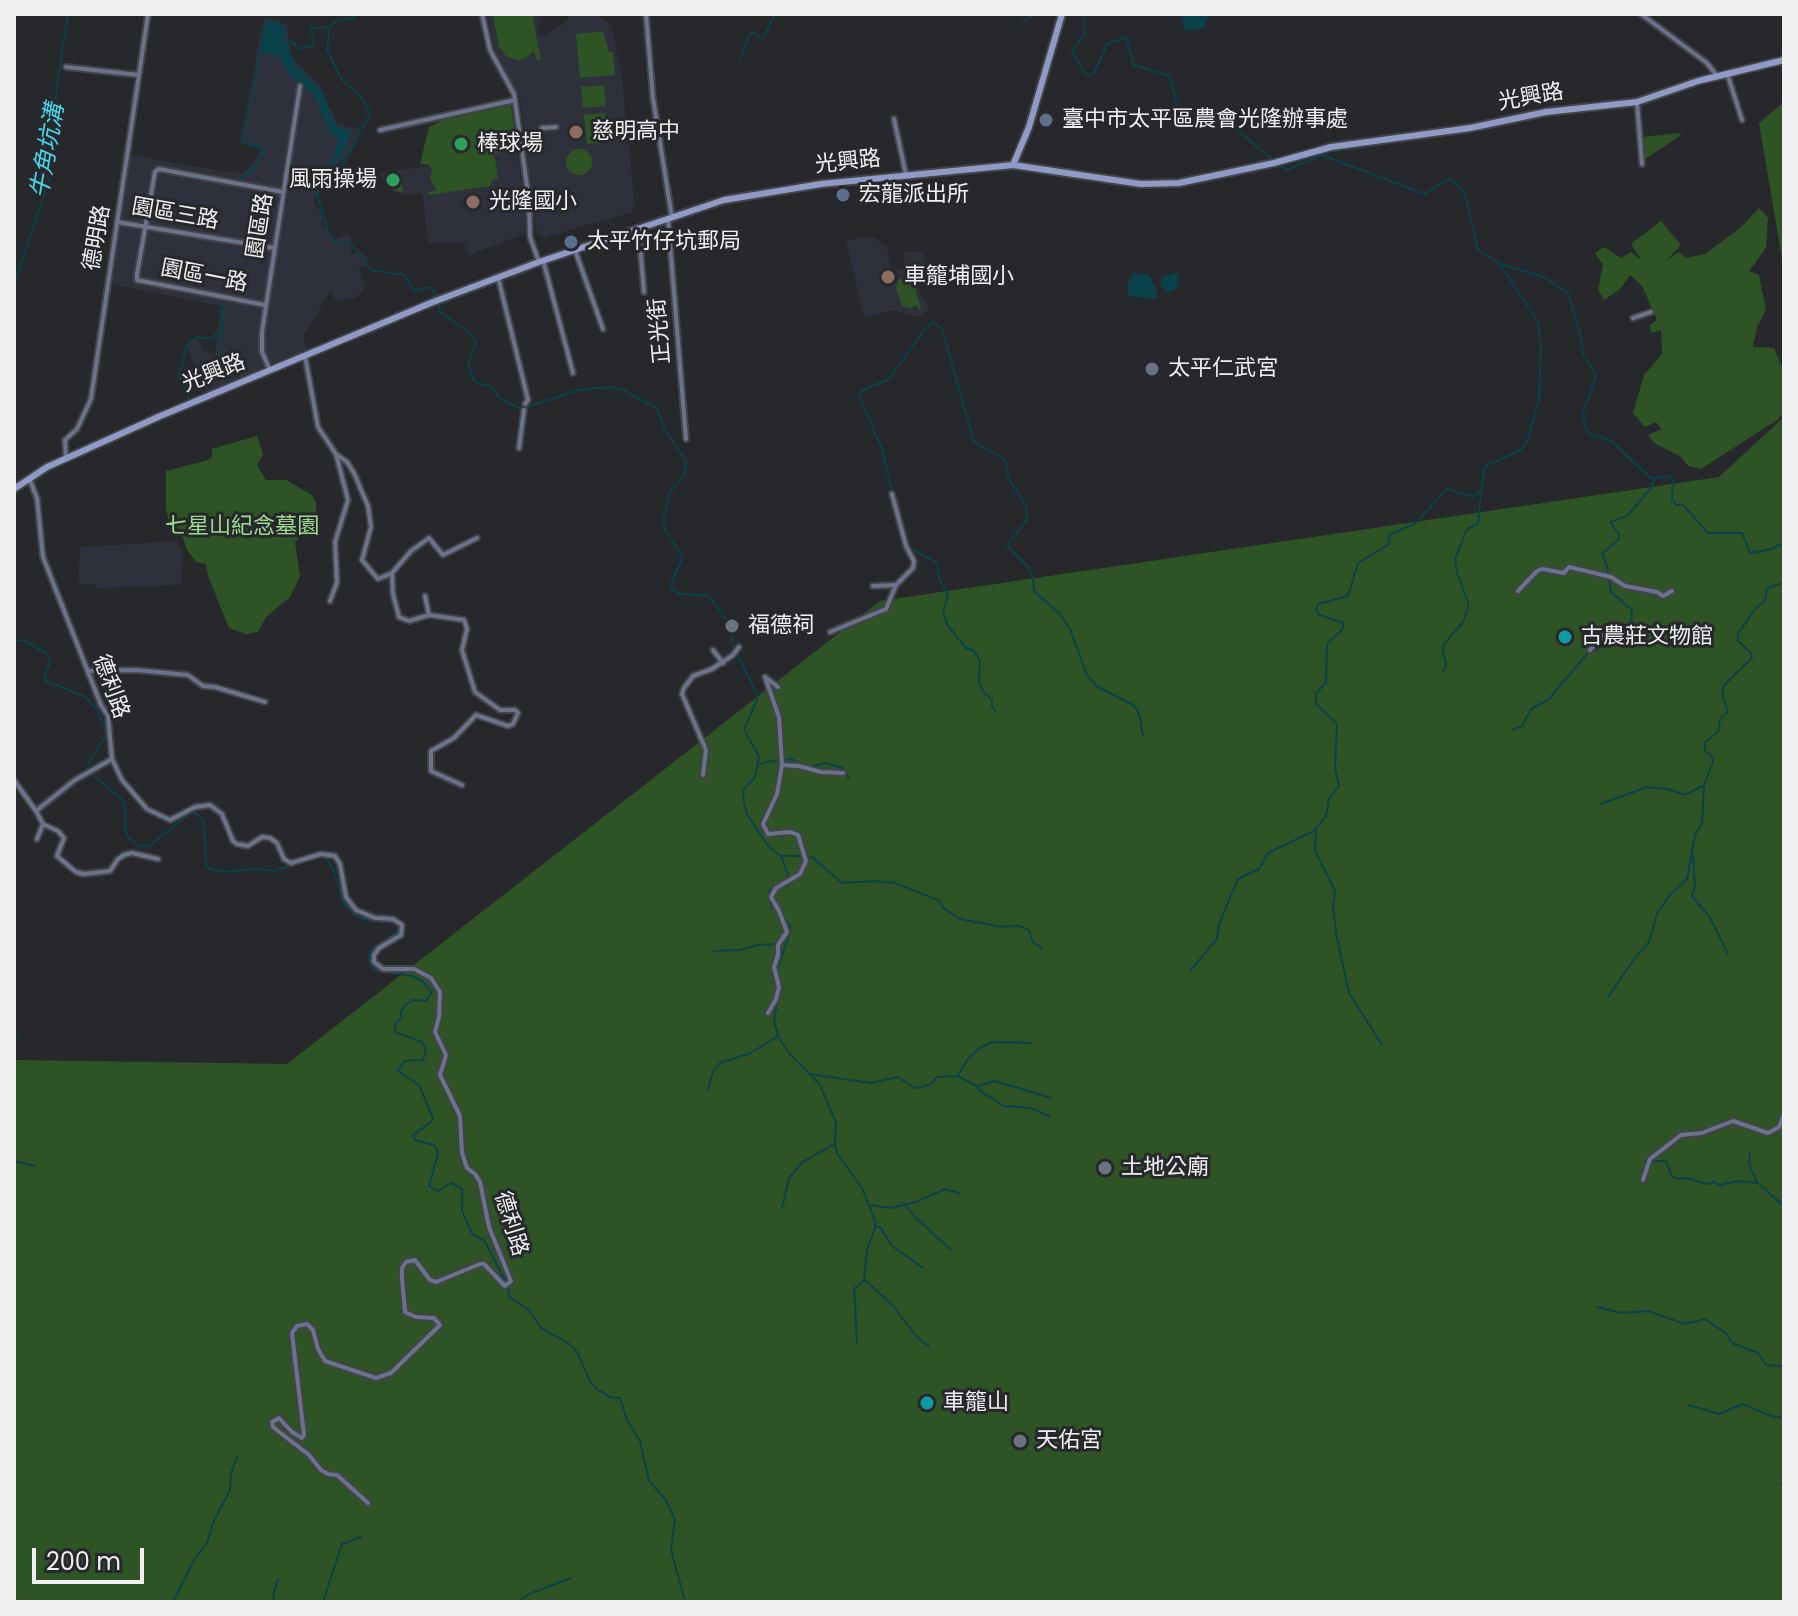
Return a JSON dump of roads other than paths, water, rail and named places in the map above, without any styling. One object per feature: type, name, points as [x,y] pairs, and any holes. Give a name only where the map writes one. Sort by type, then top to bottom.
[{"type":"main road","points":[[1013,165],[1029,127],[1062,14]]},
{"type":"main road","name":"光興路","points":[[14,489],[66,458],[436,300],[541,261],[748,194],[1013,165],[1157,185],[1278,162],[1331,147],[1470,128],[1546,112],[1637,102],[1727,73],[1784,60]]},
{"type":"street","name":"德明路","points":[[66,458],[65,440],[77,429],[90,401],[148,14]]},
{"type":"street","points":[[482,14],[490,50],[515,100],[530,205],[530,237],[541,261],[573,373]]},
{"type":"street","name":"正光街","points":[[646,14],[653,98],[670,218],[686,439]]},
{"type":"street","points":[[1641,14],[1701,58],[1717,76]]},
{"type":"street","points":[[66,67],[139,75]]},
{"type":"street","points":[[1727,73],[1742,120]]},
{"type":"street","name":"園區路","points":[[270,370],[261,346],[265,305],[300,86]]},
{"type":"street","points":[[380,130],[515,100]]},
{"type":"street","points":[[1637,102],[1642,164]]},
{"type":"street","points":[[894,119],[906,175]]},
{"type":"street","points":[[542,128],[556,127]]},
{"type":"street","points":[[145,226],[155,172],[159,169],[283,192]]},
{"type":"street","name":"園區三路","points":[[117,222],[274,248]]},
{"type":"street","name":"園區一路","points":[[145,226],[137,280],[265,305]]},
{"type":"street","points":[[634,230],[640,245],[644,292]]},
{"type":"street","points":[[575,250],[603,329]]},
{"type":"street","points":[[498,277],[528,400],[524,407],[519,448]]},
{"type":"street","points":[[1633,318],[1651,312]]},
{"type":"street","points":[[305,356],[318,427],[336,454],[348,500],[335,542],[337,582],[330,601]]},
{"type":"street","points":[[336,454],[347,462],[354,473],[370,515],[371,527],[362,560],[378,579],[392,573],[411,551],[429,538],[443,555],[477,538]]},
{"type":"street","name":"德利路","points":[[29,478],[37,498],[43,557],[108,716],[112,759],[122,780],[147,809],[157,815],[174,819],[195,807],[210,805],[222,814],[237,844],[248,846],[262,837],[270,838],[277,843],[284,859],[291,863],[321,854],[335,856],[340,864],[346,897],[356,910],[400,923],[401,935],[379,948],[374,962],[383,969],[414,969],[431,978],[439,987],[441,1000],[435,1032],[446,1055],[440,1075],[460,1116],[462,1153],[467,1168],[480,1182],[489,1227],[507,1269],[508,1285],[484,1264],[436,1282],[430,1280],[415,1260],[406,1262],[402,1268],[405,1312],[411,1316],[434,1318],[440,1325],[391,1373],[376,1378],[334,1367],[325,1361],[313,1330],[307,1324],[297,1326],[292,1333],[304,1435],[302,1438],[292,1432],[279,1418],[272,1422],[273,1427],[309,1455],[321,1470],[337,1475],[368,1503]]},
{"type":"street","points":[[830,632],[886,609],[896,585],[913,568],[914,561],[906,546],[892,494]]},
{"type":"street","points":[[1518,591],[1542,569],[1564,573],[1569,567],[1609,576],[1625,586],[1663,596],[1672,591]]},
{"type":"street","points":[[392,573],[399,617],[409,621],[429,615],[464,620],[467,629],[462,650],[475,692],[500,710],[515,710],[518,713],[513,724],[508,726],[476,715],[454,738],[431,751],[431,771],[462,785]]},
{"type":"street","points":[[873,586],[896,585]]},
{"type":"street","points":[[425,596],[429,615]]},
{"type":"street","points":[[1590,650],[1604,633]]},
{"type":"street","points":[[703,775],[706,750],[682,694],[693,676],[723,663],[739,647]]},
{"type":"street","points":[[713,650],[723,663]]},
{"type":"street","points":[[88,671],[136,670],[188,675],[203,686],[265,702]]},
{"type":"street","points":[[768,1013],[779,987],[774,967],[778,945],[787,932],[771,897],[776,888],[800,874],[806,861],[798,835],[790,832],[768,834],[763,824],[777,794],[782,765],[779,717],[765,677],[778,687]]},
{"type":"street","points":[[36,811],[112,759]]},
{"type":"street","points":[[782,765],[832,774],[843,773]]},
{"type":"street","points":[[14,780],[43,824],[58,831],[64,838],[57,856],[76,872],[110,871],[118,859],[129,853],[158,859]]},
{"type":"street","points":[[37,839],[43,824]]},
{"type":"street","points":[[1643,1180],[1650,1159],[1681,1135],[1702,1133],[1733,1121],[1768,1133],[1779,1127],[1784,1115]]},
{"type":"water","points":[[1181,14],[1209,14],[1204,28],[1185,31]]},
{"type":"water","points":[[267,23],[283,28],[284,38],[281,40],[287,43],[296,66],[320,89],[337,127],[352,131],[332,166],[328,163],[334,157],[338,138],[331,134],[313,94],[289,74],[279,56],[260,53]]},
{"type":"water","points":[[1177,272],[1179,280],[1176,289],[1165,291],[1161,284],[1162,277]]},
{"type":"water","points":[[1133,273],[1149,275],[1158,299],[1129,296],[1127,286]]},
{"type":"waterway","name":"牛角坑溝","points":[[14,284],[50,177],[57,85],[68,14]]},
{"type":"waterway","points":[[356,14],[330,27],[327,49],[341,79],[363,99],[370,114],[341,168],[317,194],[328,233],[335,242],[350,242],[371,270],[404,275],[414,291],[430,287],[436,295],[440,312],[476,341],[468,365],[475,382],[492,387],[500,399],[521,409],[579,390],[610,387],[623,390],[657,408],[665,430],[686,461],[685,474],[669,494],[663,522],[683,557],[671,584],[672,590],[709,596],[724,616],[735,650],[756,692],[757,700],[744,729],[759,757],[755,777],[743,790],[744,803],[747,815],[764,840],[781,856],[788,875],[787,880],[769,890],[771,906],[780,915]]},
{"type":"waterway","points":[[740,61],[749,35],[752,32],[763,39],[775,14]]},
{"type":"waterway","points":[[1022,23],[1035,14]]},
{"type":"waterway","points":[[1083,14],[1085,34],[1072,51],[1084,73],[1094,73],[1107,44],[1126,37],[1134,65],[1170,76],[1177,106],[1224,111],[1225,120],[1273,160]]},
{"type":"waterway","points":[[240,180],[257,165],[263,152],[260,146],[246,144],[243,139],[266,22],[280,24],[286,30],[284,42],[292,42],[300,49],[314,45],[311,28],[328,27]]},
{"type":"waterway","points":[[1278,164],[1287,170],[1322,155],[1424,194],[1449,179],[1455,182],[1465,194],[1478,250],[1500,264],[1544,277],[1568,293],[1583,353],[1596,376],[1583,413],[1585,427],[1591,435],[1610,440],[1651,478],[1669,476],[1673,480],[1672,500],[1676,505],[1682,504],[1708,533],[1742,533],[1750,553],[1773,549],[1779,544],[1784,549]]},
{"type":"waterway","points":[[1190,971],[1217,939],[1219,924],[1238,879],[1259,869],[1268,853],[1314,831],[1326,816],[1329,799],[1339,786],[1335,768],[1337,724],[1316,704],[1316,693],[1326,683],[1327,644],[1342,630],[1344,623],[1319,615],[1316,609],[1318,604],[1348,596],[1358,563],[1388,545],[1390,534],[1415,524],[1447,489],[1473,497],[1481,491],[1485,466],[1521,450],[1528,439],[1539,399],[1541,347],[1538,322],[1501,266]]},
{"type":"waterway","points":[[223,303],[223,325],[218,348],[231,382]]},
{"type":"waterway","points":[[892,491],[882,449],[859,395],[861,391],[889,379],[933,322],[942,329],[974,442],[1005,460],[1009,479],[1026,506],[1027,520],[1007,545],[1029,568],[1034,591],[1060,614],[1070,629],[1087,675],[1096,686],[1135,706],[1143,736]]},
{"type":"waterway","points":[[189,400],[178,374],[185,350],[190,341],[197,337],[210,339],[221,330]]},
{"type":"waterway","points":[[1512,730],[1522,726],[1531,709],[1548,700],[1587,654],[1621,638],[1631,629],[1632,610],[1611,592],[1602,554],[1618,540],[1619,534],[1610,522],[1627,516],[1651,488],[1654,480]]},
{"type":"waterway","points":[[1443,672],[1446,664],[1444,644],[1463,622],[1469,605],[1455,559],[1467,529],[1478,524],[1481,491]]},
{"type":"waterway","points":[[908,547],[936,562],[940,581],[948,595],[943,612],[948,626],[980,661],[979,683],[992,699],[996,712]]},
{"type":"waterway","points":[[1608,997],[1649,942],[1657,914],[1669,896],[1687,879],[1695,835],[1702,823],[1704,785],[1713,762],[1705,751],[1705,742],[1718,732],[1720,719],[1728,712],[1722,693],[1724,685],[1752,658],[1751,653],[1738,641],[1738,634],[1755,609],[1765,601],[1767,588],[1784,583]]},
{"type":"waterway","name":"牛角坑溝","points":[[14,641],[22,640],[47,653],[50,662],[45,674],[46,681],[84,696],[96,708],[107,734],[87,770],[123,800],[128,837],[139,846],[149,846],[193,811],[204,821],[206,864],[210,869],[224,872],[274,871],[316,858]]},
{"type":"waterway","points":[[758,766],[765,762],[791,759],[801,764]]},
{"type":"waterway","points":[[810,767],[826,763],[843,768],[849,779]]},
{"type":"waterway","points":[[1601,804],[1647,787],[1685,795],[1702,786]]},
{"type":"waterway","points":[[1316,830],[1315,851],[1335,891],[1336,933],[1349,993],[1382,1045]]},
{"type":"waterway","points":[[1693,855],[1695,887],[1692,896],[1709,916],[1728,954]]},
{"type":"waterway","points":[[781,856],[801,856]]},
{"type":"waterway","name":"牛角坑溝","points":[[326,857],[334,871],[344,904],[356,916],[398,925],[397,932],[372,949],[368,956],[373,970],[412,976],[432,992],[426,1001],[413,1000],[406,1004],[395,1032],[422,1042],[426,1050],[423,1060],[404,1061],[398,1071],[419,1085],[433,1118],[413,1135],[415,1140],[434,1145],[437,1149],[429,1186],[438,1191],[451,1183],[462,1189],[462,1211],[473,1235],[484,1240],[508,1286],[509,1297],[529,1310],[541,1328],[568,1343],[577,1352],[597,1389],[610,1397],[620,1398],[627,1420],[640,1441],[649,1481],[666,1500],[675,1520],[671,1550],[684,1598]]},
{"type":"waterway","points":[[808,857],[842,883],[895,883],[940,901],[943,908],[960,919],[1002,927],[1019,926],[1029,930],[1033,942],[1042,948]]},
{"type":"waterway","points":[[779,980],[778,968],[790,932],[790,925],[784,919]]},
{"type":"waterway","points":[[714,951],[776,944]]},
{"type":"waterway","points":[[778,998],[774,1020],[778,1036],[789,1053],[820,1085],[836,1123],[837,1153],[862,1188],[875,1221],[867,1250],[864,1279],[929,1346]]},
{"type":"waterway","points":[[14,1036],[18,1037]]},
{"type":"waterway","points":[[708,1090],[713,1071],[720,1063],[751,1053],[778,1036]]},
{"type":"waterway","points":[[958,1075],[968,1059],[992,1042],[1032,1043]]},
{"type":"waterway","points":[[810,1074],[871,1083],[898,1077],[919,1088],[931,1084],[937,1077],[957,1076],[977,1086],[995,1081],[1051,1098]]},
{"type":"waterway","points":[[977,1086],[1004,1106],[1031,1108],[1050,1117]]},
{"type":"waterway","points":[[782,1208],[789,1178],[803,1162],[834,1144]]},
{"type":"waterway","points":[[1750,1153],[1749,1164],[1757,1182]]},
{"type":"waterway","points":[[14,1161],[34,1166]]},
{"type":"waterway","points":[[1645,1161],[1666,1161],[1672,1177],[1678,1179],[1720,1185],[1738,1181],[1758,1183],[1784,1206]]},
{"type":"waterway","points":[[869,1205],[890,1208],[916,1202],[945,1189],[959,1193]]},
{"type":"waterway","points":[[904,1203],[951,1250]]},
{"type":"waterway","points":[[875,1226],[880,1227],[892,1246],[923,1268]]},
{"type":"waterway","points":[[857,1342],[854,1289],[864,1280]]},
{"type":"waterway","points":[[1597,1307],[1621,1313],[1648,1311],[1685,1324],[1705,1319],[1726,1333],[1732,1343],[1758,1353],[1766,1365],[1784,1366]]},
{"type":"waterway","points":[[1688,1405],[1719,1414],[1743,1404],[1784,1418]]},
{"type":"waterway","points":[[173,1602],[194,1560],[207,1543],[213,1523],[230,1490],[231,1473],[237,1457]]},
{"type":"waterway","points":[[323,1602],[342,1544],[361,1537]]},
{"type":"waterway","points":[[518,1602],[529,1594],[571,1578]]},
{"type":"waterway","points":[[275,1602],[273,1595],[278,1579]]},
{"type":"place","name":"臺中市太平區農會光隆辦事處","points":[[1046,120]]},
{"type":"place","name":"慈明高中","points":[[576,132]]},
{"type":"place","name":"棒球場","points":[[461,144]]},
{"type":"place","name":"風雨操場","points":[[393,180]]},
{"type":"place","name":"宏龍派出所","points":[[843,195]]},
{"type":"place","name":"光隆國小","points":[[473,202]]},
{"type":"place","name":"太平竹仔坑郵局","points":[[571,242]]},
{"type":"place","name":"車籠埔國小","points":[[888,277]]},
{"type":"place","name":"太平仁武宮","points":[[1152,369]]},
{"type":"place","name":"福德祠","points":[[732,626]]},
{"type":"place","name":"古農莊文物館","points":[[1565,637]]},
{"type":"place","name":"土地公廟","points":[[1105,1168]]},
{"type":"place","name":"車籠山","points":[[927,1403]]},
{"type":"place","name":"天佑宮","points":[[1020,1441]]},
{"type":"park label","name":"七星山紀念墓園","points":[[242,527]]}]
